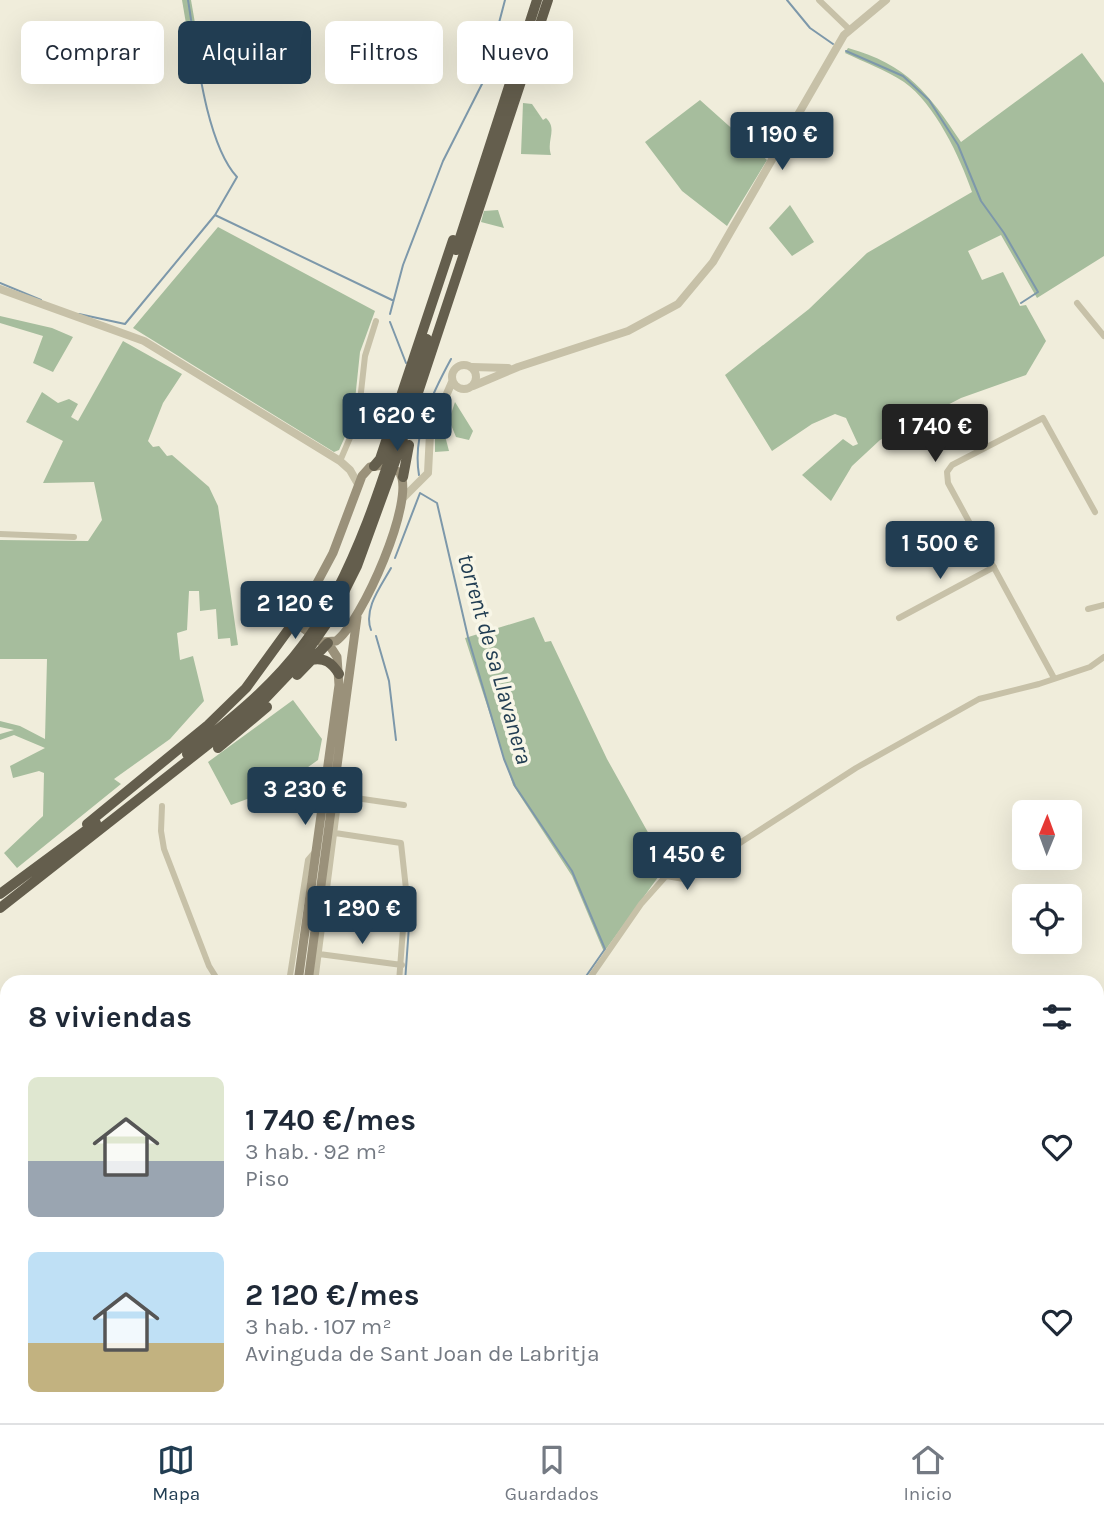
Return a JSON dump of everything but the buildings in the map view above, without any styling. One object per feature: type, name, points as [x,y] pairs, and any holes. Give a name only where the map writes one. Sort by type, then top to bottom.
[{"type":"highway","points":[[394,455],[537,0]]},
{"type":"highway","points":[[379,471],[394,455],[548,0]]},
{"type":"highway","points":[[0,908],[248,715],[307,646],[328,614],[350,562],[379,471],[380,459],[460,222],[476,190]]},
{"type":"highway","points":[[404,478],[405,454],[475,221]]},
{"type":"highway","points":[[49,857],[218,715],[246,688],[302,611]]},
{"type":"highway","points":[[62,860],[234,736],[267,707],[328,643]]},
{"type":"highway","points":[[0,894],[242,710],[307,646]]},
{"type":"highway","points":[[311,660],[330,663],[339,674]]},
{"type":"main road","points":[[299,975],[339,674],[337,657],[328,643],[313,637],[303,628],[302,611],[333,553],[358,484],[388,466],[404,478],[403,498],[383,559],[358,612],[342,636],[328,643]]},
{"type":"main road","points":[[309,975],[336,795],[358,612]]},
{"type":"street","points":[[819,0],[849,29]]},
{"type":"street","points":[[443,406],[469,387],[518,366],[628,331],[657,317],[690,293],[713,262],[849,29],[877,3],[886,0]]},
{"type":"street","points":[[0,289],[131,335],[340,461],[350,470],[358,484]]},
{"type":"street","points":[[1077,303],[1104,336]]},
{"type":"street","points":[[340,461],[358,419],[365,356],[376,321]]},
{"type":"street","points":[[469,387],[476,373],[470,366]]},
{"type":"street","points":[[403,498],[421,483],[430,466],[429,442],[433,422],[443,406],[456,368],[518,366]]},
{"type":"street","points":[[453,382],[459,388],[469,387]]},
{"type":"street","points":[[1054,678],[948,483],[947,472],[952,465],[1043,418],[1095,512]]},
{"type":"street","points":[[340,461],[379,471]]},
{"type":"street","points":[[404,478],[421,483]]},
{"type":"street","points":[[0,534],[74,537]]},
{"type":"street","points":[[899,618],[994,567]]},
{"type":"street","points":[[1088,609],[1104,605]]},
{"type":"street","points":[[592,975],[641,904],[666,876],[684,879],[856,768],[979,699],[1022,690],[1090,667],[1104,657]]},
{"type":"street","points":[[316,975],[335,833],[336,795],[404,805]]},
{"type":"street","points":[[162,806],[161,831],[164,849],[215,975]]},
{"type":"street","points":[[335,833],[401,843],[405,904],[401,975]]},
{"type":"street","points":[[290,975],[308,860],[317,849]]},
{"type":"street","points":[[327,894],[405,904]]},
{"type":"street","points":[[319,954],[402,965]]},
{"type":"green space","points":[[182,0],[191,0],[195,21],[186,21]]},
{"type":"green space","points":[[848,48],[886,63],[915,83],[938,109],[961,142],[1082,53],[1104,83],[1104,256],[1037,298],[1001,235],[968,251],[982,280],[1003,272],[1020,306],[1026,305],[1046,341],[1026,375],[961,398],[880,440],[852,466],[831,501],[802,475],[843,439],[853,446],[858,444],[846,418],[835,414],[812,424],[772,451],[725,375],[809,309],[867,253],[972,192],[945,132],[926,104],[904,82],[845,53]]},
{"type":"green space","points":[[700,100],[767,160],[727,226],[682,191],[645,142]]},
{"type":"green space","points":[[523,103],[532,104],[543,120],[546,118],[549,122],[552,131],[551,155],[521,154]]},
{"type":"green space","points":[[790,205],[814,242],[792,256],[769,228]]},
{"type":"green space","points":[[498,210],[504,228],[481,222],[484,211]]},
{"type":"green space","points":[[218,227],[375,311],[360,352],[353,419],[339,450],[334,452],[133,328]]},
{"type":"green space","points":[[0,316],[52,328],[73,337],[53,372],[33,363],[43,336],[0,323]]},
{"type":"green space","points":[[123,341],[182,374],[163,403],[148,441],[153,447],[159,446],[167,456],[172,455],[209,487],[218,506],[238,645],[231,646],[230,638],[218,639],[216,609],[200,611],[199,591],[189,591],[187,630],[177,633],[180,660],[193,656],[204,701],[170,739],[114,779],[121,784],[17,868],[4,853],[43,816],[44,773],[39,771],[13,778],[10,766],[45,748],[14,735],[0,740],[0,734],[14,730],[0,727],[0,721],[20,726],[45,739],[47,659],[0,659],[0,540],[88,541],[102,520],[94,482],[43,483],[63,441],[26,422],[42,392],[58,403],[69,399],[78,404],[71,417],[78,421]]},
{"type":"green space","points":[[455,402],[473,431],[469,440],[456,437],[449,420]]},
{"type":"green space","points":[[440,429],[444,432],[449,451],[435,452],[435,431]]},
{"type":"green space","points":[[534,617],[545,642],[551,641],[607,759],[664,861],[661,873],[604,952],[572,876],[513,785],[465,638]]},
{"type":"green space","points":[[293,700],[322,739],[318,760],[280,787],[231,805],[208,762]]},
{"type":"waterway","points":[[188,0],[210,118],[226,161],[237,177],[215,215]]},
{"type":"waterway","points":[[390,314],[403,265],[443,161],[484,80],[505,0]]},
{"type":"waterway","points":[[787,0],[810,28],[833,44]]},
{"type":"waterway","points":[[846,51],[903,76],[929,100],[958,145],[981,201],[1004,233],[1038,292],[1021,303]]},
{"type":"waterway","points":[[79,314],[125,324],[215,215],[392,300]]},
{"type":"waterway","points":[[0,283],[41,300]]},
{"type":"waterway","name":"torrent de sa Llavanera","points":[[390,322],[406,363]]},
{"type":"waterway","name":"torrent de sa Llavanera","points":[[419,475],[418,444],[425,415],[451,359]]},
{"type":"waterway","name":"torrent de sa Llavanera","points":[[395,558],[420,493],[437,503],[468,637],[504,759],[515,786],[572,871],[605,949],[587,975]]},
{"type":"waterway","points":[[371,630],[371,606],[391,568]]},
{"type":"waterway","points":[[376,636],[389,681],[396,740]]},
{"type":"waterway","points":[[406,975],[411,898]]}]
